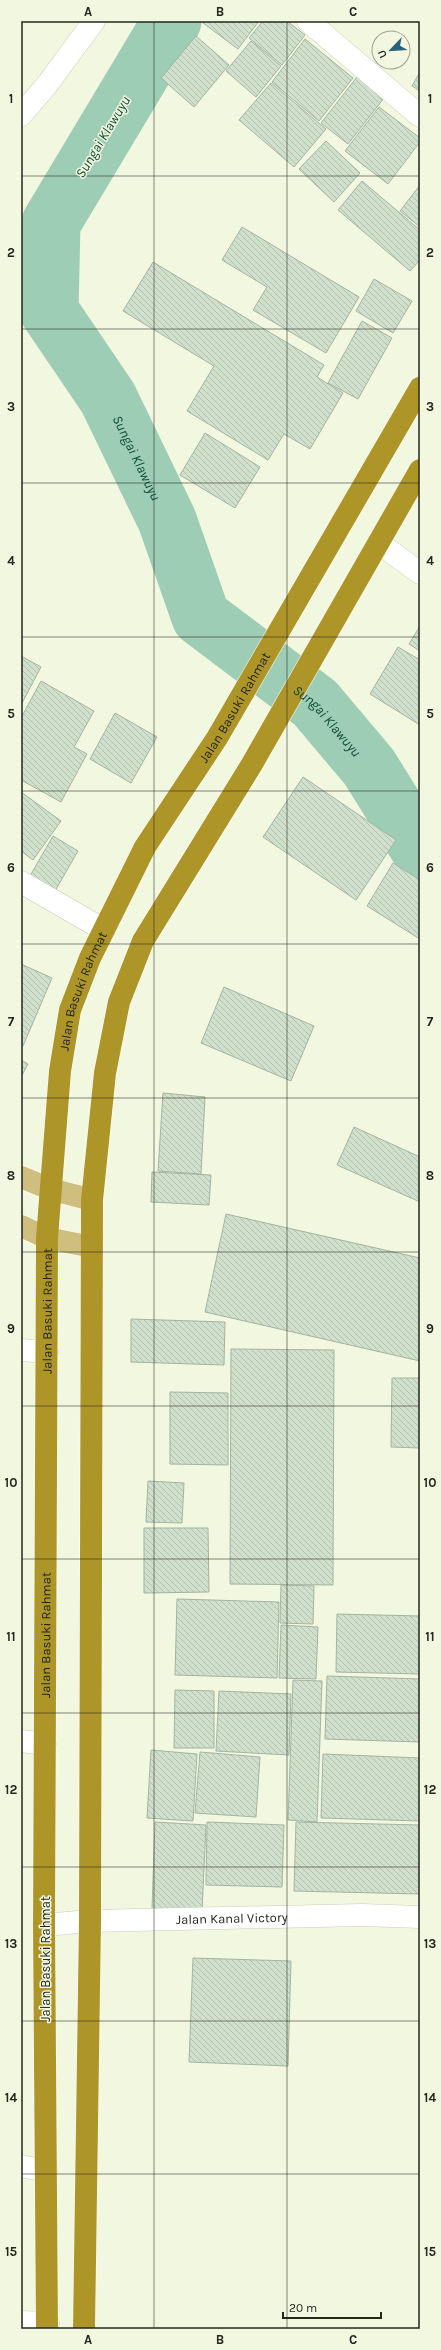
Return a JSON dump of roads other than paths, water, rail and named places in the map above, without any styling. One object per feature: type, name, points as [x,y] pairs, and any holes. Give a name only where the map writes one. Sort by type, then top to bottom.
[{"type":"highway","name":"Jalan Basuki Rahmat","points":[[47,2326],[44,1925],[47,1238],[60,1071],[70,1010],[90,958],[145,847],[218,738],[420,388]]},
{"type":"highway","points":[[84,2329],[90,1921],[92,1200],[105,1073],[119,1002],[143,941],[252,764],[420,470]]},
{"type":"main road","points":[[21,1177],[50,1190],[92,1200]]},
{"type":"main road","points":[[21,1226],[47,1238],[92,1247]]},
{"type":"street","points":[[21,115],[46,86],[94,21]]},
{"type":"street","points":[[322,25],[420,116]]},
{"type":"street","points":[[379,543],[420,572]]},
{"type":"street","points":[[21,882],[104,930]]},
{"type":"street","points":[[21,1350],[47,1352]]},
{"type":"street","points":[[21,1741],[45,1744]]},
{"type":"street","name":"Jalan Kanal Victory","points":[[44,1925],[90,1921],[362,1915],[420,1917]]},
{"type":"street","points":[[21,2166],[46,2171]]},
{"type":"street","points":[[21,2322],[47,2326]]},
{"type":"waterway","name":"Sungai Klawuyu","points":[[172,21],[51,223],[49,311],[108,398],[167,520],[201,617],[315,703],[369,767],[420,849]]}]
